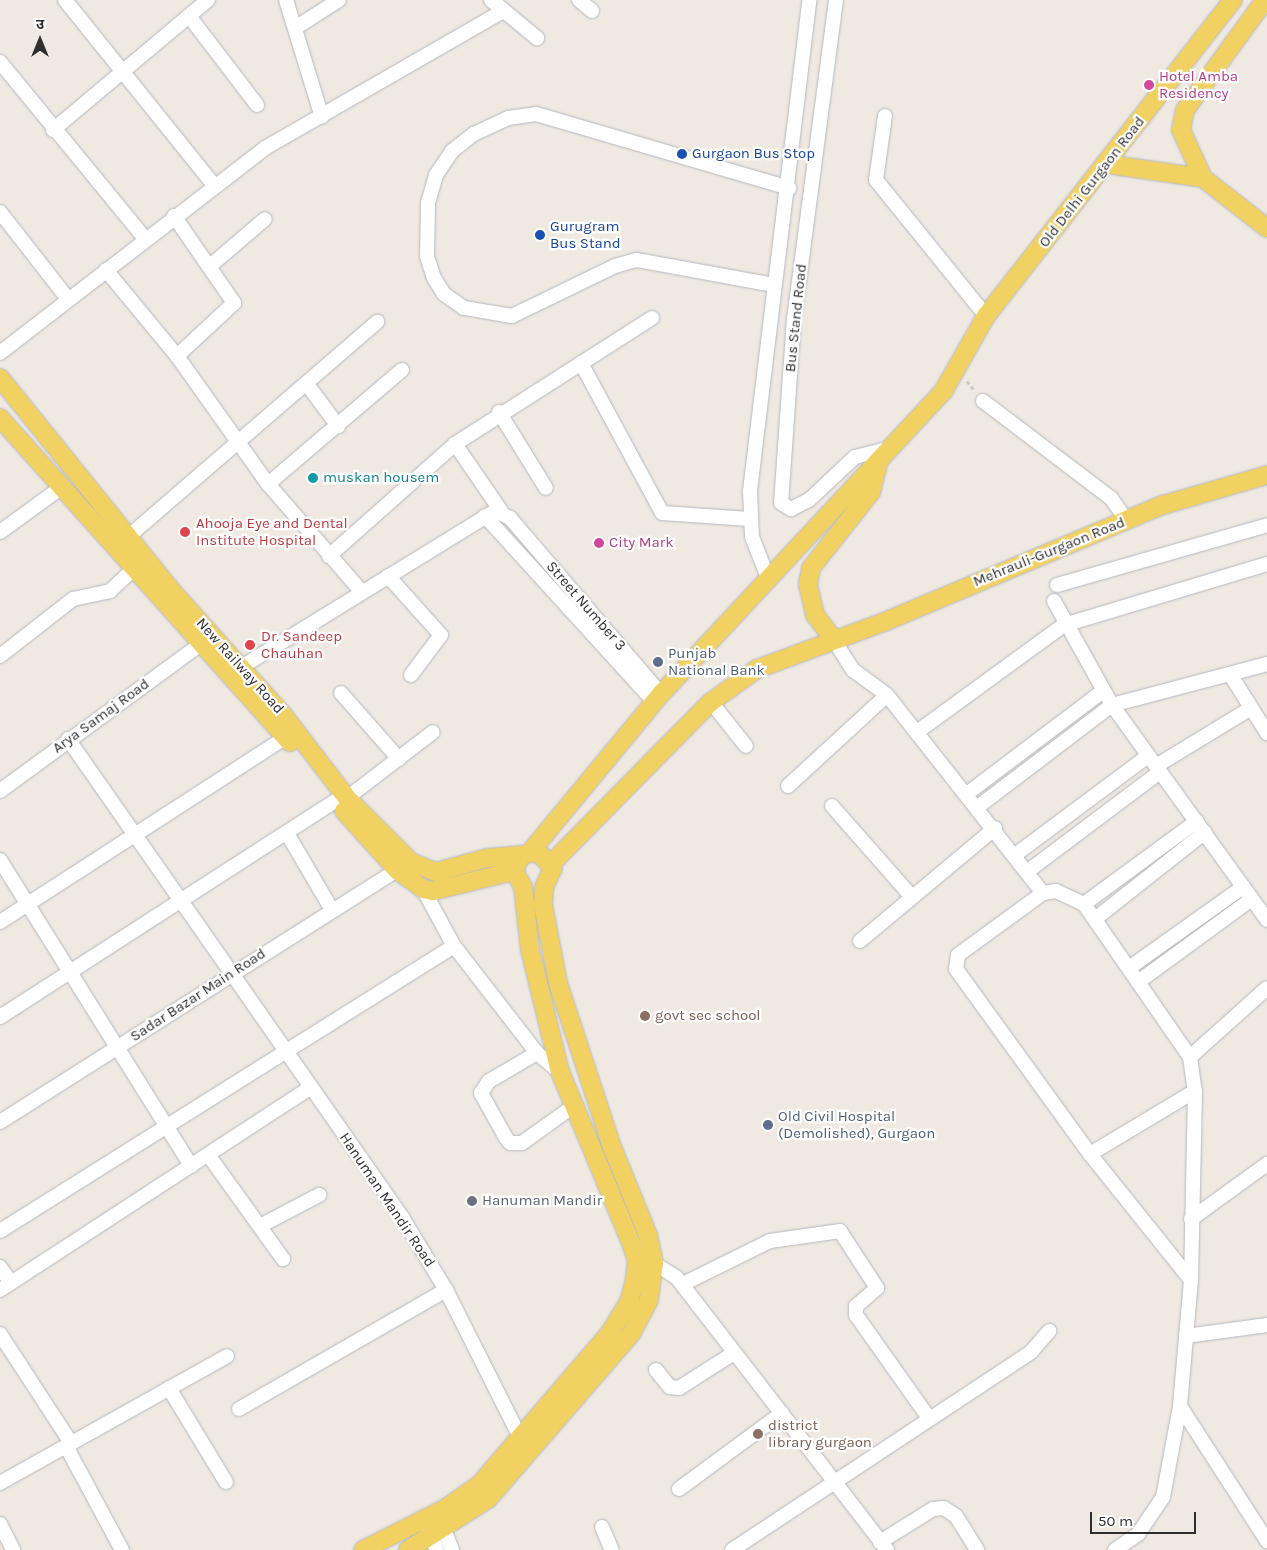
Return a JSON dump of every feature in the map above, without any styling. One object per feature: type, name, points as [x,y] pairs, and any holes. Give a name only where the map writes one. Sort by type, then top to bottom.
[{"type":"main road","name":"Old Delhi Gurgaon Road","points":[[514,872],[526,853],[658,698],[767,575],[892,448],[958,370],[986,316],[1234,0]]},
{"type":"main road","points":[[1265,0],[1185,110],[1181,130],[1202,178],[1267,228]]},
{"type":"main road","points":[[1106,164],[1202,178]]},
{"type":"main road","name":"New Railway Road","points":[[0,378],[171,590],[243,666],[341,800],[421,869],[436,872],[487,858],[526,853]]},
{"type":"main road","name":"New Railway Road","points":[[0,418],[134,570],[286,737],[341,800],[397,870],[423,889]]},
{"type":"main road","points":[[834,640],[815,614],[808,584],[811,568],[871,492],[878,463]]},
{"type":"main road","name":"Mehrauli-Gurgaon Road","points":[[552,863],[711,702],[757,669],[834,640],[1163,505],[1267,475]]},
{"type":"main road","points":[[408,1550],[438,1539],[488,1499],[631,1334],[649,1300],[654,1263],[558,983],[543,905],[544,887],[553,874],[552,863],[543,854],[526,853]]},
{"type":"main road","points":[[363,1550],[430,1516],[478,1485],[521,1439],[609,1334],[629,1302],[635,1280],[637,1261],[560,1072],[530,950],[523,887],[514,872],[433,891],[423,889]]},
{"type":"street","points":[[65,0],[214,184]]},
{"type":"street","points":[[53,130],[121,70],[208,0]]},
{"type":"street","points":[[286,0],[322,117]]},
{"type":"street","points":[[295,28],[339,0]]},
{"type":"street","points":[[491,0],[537,38]]},
{"type":"street","points":[[579,0],[592,11]]},
{"type":"street","name":"Bus Stand Road","points":[[767,575],[756,552],[749,519],[774,285],[789,188],[809,0]]},
{"type":"street","name":"Bus Stand Road","points":[[836,0],[794,318],[781,503],[791,509],[809,500],[855,457],[892,448]]},
{"type":"street","points":[[0,353],[146,240],[214,184],[283,136],[322,117],[503,11]]},
{"type":"street","points":[[189,16],[257,105]]},
{"type":"street","points":[[0,62],[53,130],[146,240]]},
{"type":"street","points":[[774,285],[636,260],[615,266],[512,316],[464,308],[444,294],[434,278],[427,256],[428,202],[436,175],[452,151],[474,134],[508,118],[536,114],[789,188]]},
{"type":"street","points":[[885,116],[876,180],[986,316]]},
{"type":"street","points":[[0,212],[68,299]]},
{"type":"street","points":[[174,216],[234,303],[177,356]]},
{"type":"street","points":[[210,266],[265,219]]},
{"type":"street","points":[[106,270],[177,356],[268,484],[362,592]]},
{"type":"street","points":[[329,556],[455,444],[499,412],[652,318]]},
{"type":"street","points":[[129,536],[239,445],[306,383],[377,322]]},
{"type":"street","points":[[581,362],[662,513],[749,519]]},
{"type":"street","points":[[268,484],[402,370]]},
{"type":"street","points":[[306,383],[338,426]]},
{"type":"street","points":[[983,401],[1111,498],[1127,521]]},
{"type":"street","points":[[499,412],[546,488]]},
{"type":"street","name":"Street Number 3","points":[[455,444],[506,515],[658,698]]},
{"type":"street","points":[[0,532],[62,487]]},
{"type":"street","points":[[243,666],[485,516],[506,515]]},
{"type":"street","points":[[485,516],[658,698]]},
{"type":"street","points":[[1057,586],[1267,525]]},
{"type":"street","points":[[917,732],[1064,625],[1267,564]]},
{"type":"street","points":[[0,656],[73,599],[110,591],[134,570]]},
{"type":"street","points":[[388,576],[441,635],[410,675]]},
{"type":"street","points":[[1054,601],[1064,625],[1112,705],[1267,920]]},
{"type":"street","points":[[834,640],[853,670],[888,695],[979,806],[1043,893]]},
{"type":"street","name":"Arya Samaj Road","points":[[0,791],[68,739],[202,643]]},
{"type":"street","points":[[979,806],[1112,705],[1267,664]]},
{"type":"street","points":[[1230,674],[1267,733]]},
{"type":"street","points":[[968,793],[1104,691]]},
{"type":"street","points":[[341,693],[399,759]]},
{"type":"street","points":[[788,786],[888,695]]},
{"type":"street","points":[[711,702],[746,746]]},
{"type":"street","points":[[1016,855],[1155,765],[1251,708]]},
{"type":"street","points":[[0,1017],[288,835],[399,759],[433,732]]},
{"type":"street","points":[[0,922],[286,737]]},
{"type":"street","name":"Hanuman Mandir Road","points":[[68,739],[282,1051],[402,1217],[446,1290],[521,1439]]},
{"type":"street","points":[[1028,872],[1155,765]]},
{"type":"street","points":[[832,806],[912,897]]},
{"type":"street","points":[[1084,904],[1201,826]]},
{"type":"street","points":[[1095,919],[1201,826]]},
{"type":"street","points":[[860,941],[995,828]]},
{"type":"street","points":[[288,835],[332,910]]},
{"type":"street","points":[[0,860],[29,903],[69,972],[191,1166]]},
{"type":"street","name":"Sadar Bazar Main Road","points":[[0,1122],[397,870]]},
{"type":"street","points":[[1129,968],[1243,887]]},
{"type":"street","points":[[423,889],[454,946],[537,1053],[560,1072]]},
{"type":"street","points":[[1115,1550],[1138,1534],[1163,1497],[1180,1406],[1191,1280],[1195,1091],[1190,1057],[1084,904],[1056,891],[1043,893],[958,955],[956,969],[1090,1154],[1191,1280]]},
{"type":"street","points":[[1138,982],[1252,899]]},
{"type":"street","points":[[0,1231],[167,1128],[282,1051],[454,946]]},
{"type":"street","points":[[1190,1057],[1267,988]]},
{"type":"street","points":[[537,1053],[489,1080],[481,1093],[506,1138],[510,1143],[522,1143],[575,1105]]},
{"type":"street","points":[[0,1267],[6,1286],[209,1156],[310,1088]]},
{"type":"street","points":[[1090,1154],[1195,1091]]},
{"type":"street","points":[[209,1156],[283,1259]]},
{"type":"street","points":[[1191,1219],[1267,1164]]},
{"type":"street","points":[[260,1226],[319,1195]]},
{"type":"street","points":[[683,1284],[770,1240],[840,1231],[877,1288],[856,1306],[856,1315],[929,1418]]},
{"type":"street","points":[[654,1263],[683,1284],[883,1546],[933,1509],[944,1508],[956,1516],[977,1550]]},
{"type":"street","points":[[239,1409],[446,1290]]},
{"type":"street","points":[[1186,1336],[1267,1325]]},
{"type":"street","points":[[732,1550],[835,1484],[929,1418],[1031,1352],[1049,1331]]},
{"type":"street","points":[[0,1334],[68,1445],[122,1550]]},
{"type":"street","points":[[656,1370],[675,1389],[734,1353]]},
{"type":"street","points":[[0,1483],[228,1356]]},
{"type":"street","points":[[170,1388],[226,1482]]},
{"type":"street","points":[[1180,1406],[1267,1541]]},
{"type":"street","points":[[679,1489],[782,1413]]},
{"type":"street","points":[[430,1516],[438,1539],[452,1550]]},
{"type":"street","points":[[0,1524],[13,1550]]},
{"type":"street","points":[[602,1528],[612,1550]]},
{"type":"path","points":[[958,370],[983,401]]},
{"type":"place","name":"Hotel Amba Residency","points":[[1149,85]]},
{"type":"place","name":"Gurgaon Bus Stop","points":[[682,154]]},
{"type":"place","name":"Gurugram Bus Stand","points":[[540,235]]},
{"type":"place","name":"muskan housem","points":[[313,478]]},
{"type":"place","name":"Ahooja Eye and Dental Institute Hospital","points":[[185,532]]},
{"type":"place","name":"City Mark","points":[[599,543]]},
{"type":"place","name":"Dr. Sandeep Chauhan","points":[[250,645]]},
{"type":"place","name":"Punjab National Bank","points":[[658,662]]},
{"type":"place","name":"govt sec school","points":[[645,1016]]},
{"type":"place","name":"Old Civil Hospital (Demolished), Gurgaon","points":[[768,1125]]},
{"type":"place","name":"Hanuman Mandir","points":[[472,1201]]},
{"type":"place","name":"district library gurgaon","points":[[758,1434]]}]
